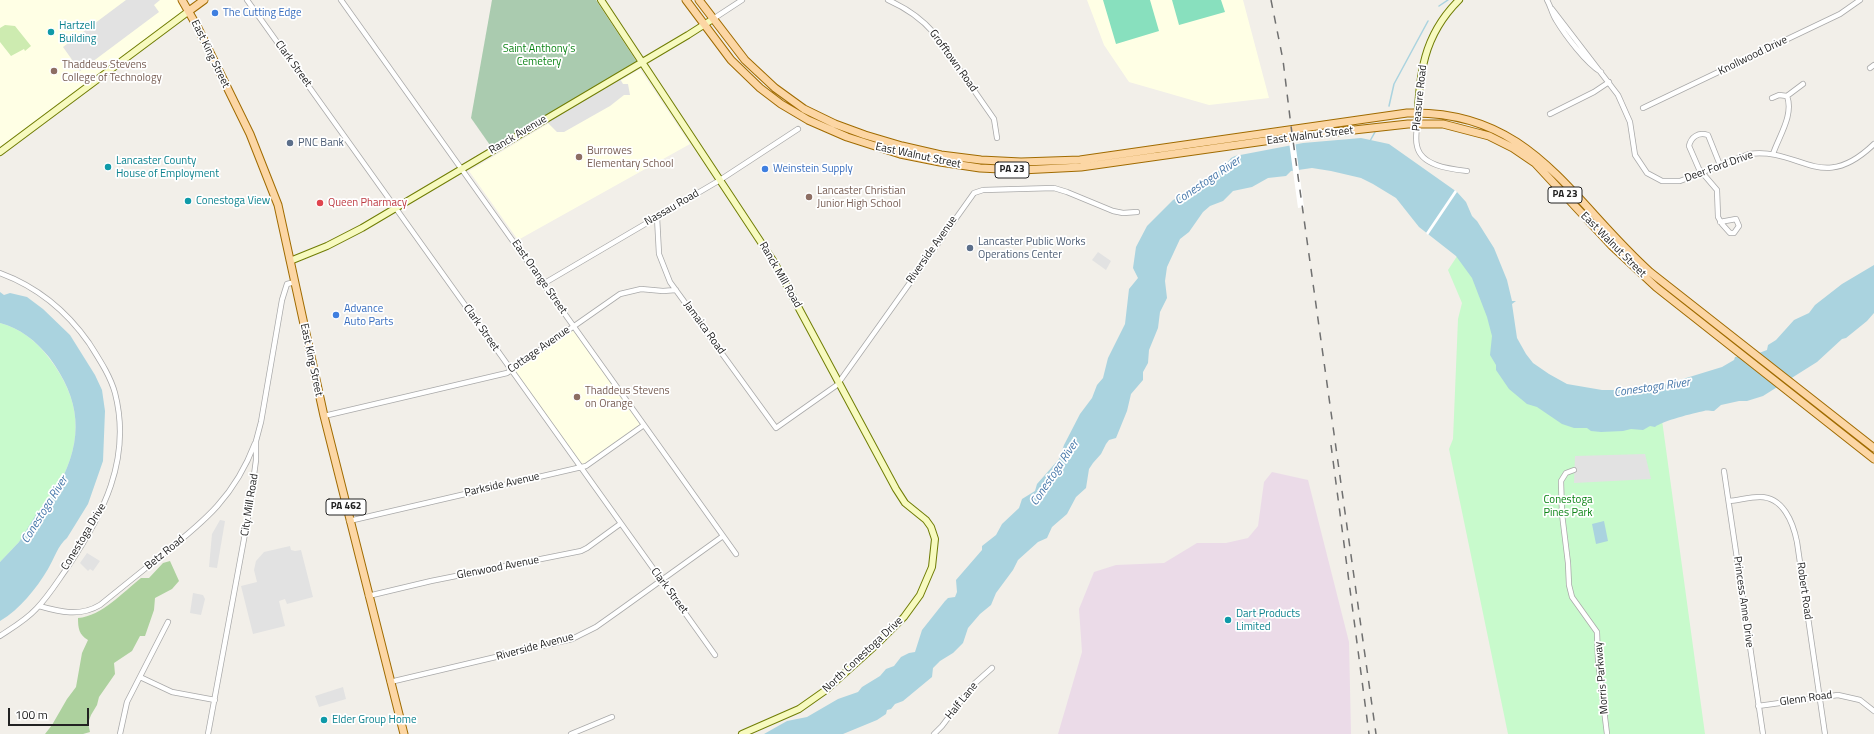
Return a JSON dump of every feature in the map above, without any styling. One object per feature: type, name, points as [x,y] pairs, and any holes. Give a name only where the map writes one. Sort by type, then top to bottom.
[{"type":"main road","name":"East King Street","points":[[182,0],[189,11],[250,134],[266,172],[280,213],[324,416],[349,521],[404,734]]},
{"type":"main road","points":[[189,11],[204,0]]},
{"type":"main road","name":"East Walnut Street","points":[[686,0],[728,56],[752,82],[773,99],[798,115],[832,131],[880,148],[960,166],[1021,170],[1081,167],[1300,136],[1417,123],[1443,124],[1470,130],[1497,140],[1521,153],[1544,173],[1622,257],[1650,282],[1874,458]]},
{"type":"main road","name":"East Walnut Street","points":[[699,0],[739,54],[759,74],[785,96],[813,114],[835,124],[882,141],[921,151],[960,158],[1027,162],[1080,160],[1348,121],[1418,113],[1445,114],[1473,120],[1498,130],[1526,147],[1553,171],[1628,251],[1661,281],[1874,448]]},
{"type":"street","name":"Clark Street","points":[[247,0],[715,655]]},
{"type":"street","name":"East Orange Street","points":[[341,0],[736,554]]},
{"type":"street","name":"Ranck Mill Road","points":[[600,0],[774,262],[896,489],[906,502],[930,526],[935,539],[934,559]]},
{"type":"street","name":"Ranck Avenue","points":[[290,261],[335,242],[395,208],[705,25],[742,0]]},
{"type":"street","name":"Grofftown Road","points":[[888,0],[909,11],[934,33],[994,119],[997,138]]},
{"type":"street","name":"Pleasure Road","points":[[1459,0],[1439,23],[1427,49],[1422,70],[1416,146],[1424,158],[1434,164],[1468,171]]},
{"type":"street","name":"Deer Ford Drive","points":[[1547,0],[1552,9],[1618,95],[1627,113],[1632,130],[1635,155],[1647,173],[1657,179],[1668,182],[1680,181],[1749,154],[1764,153],[1772,154],[1808,166],[1829,168],[1852,161],[1874,144]]},
{"type":"street","name":"Knollwood Drive","points":[[1643,108],[1840,14],[1860,0]]},
{"type":"street","points":[[0,152],[189,11]]},
{"type":"street","points":[[1550,114],[1594,92],[1609,82]]},
{"type":"street","points":[[1772,98],[1779,95],[1787,96],[1803,84]]},
{"type":"street","points":[[1772,154],[1787,119],[1789,103],[1787,96]]},
{"type":"street","name":"Nassau Road","points":[[543,284],[720,180],[798,129]]},
{"type":"street","points":[[1720,165],[1710,138],[1704,134],[1697,135],[1691,139],[1689,146],[1702,173],[1717,190],[1717,212],[1720,222]]},
{"type":"street","name":"Riverside Avenue","points":[[776,428],[835,387],[974,193],[983,190],[1054,188],[1113,211],[1123,213],[1137,212]]},
{"type":"street","name":"Jamaica Road","points":[[657,217],[659,254],[666,274],[776,428]]},
{"type":"street","name":"Conestoga Drive","points":[[0,273],[42,294],[74,322],[106,370],[112,384],[117,405],[119,446],[115,474],[108,497],[75,555],[55,586],[39,606],[0,636]]},
{"type":"street","name":"City Mill Road","points":[[208,734],[250,512],[256,460],[256,441],[261,422],[282,300],[287,284],[295,282]]},
{"type":"street","name":"Cottage Avenue","points":[[324,416],[505,374],[620,294],[641,289],[662,291],[676,290]]},
{"type":"street","name":"Parkside Avenue","points":[[349,521],[586,466],[644,425]]},
{"type":"street","name":"Betz Road","points":[[39,606],[56,611],[79,612],[93,609],[100,605],[194,530],[215,511],[237,482],[250,457],[256,441]]},
{"type":"street","name":"Morris Parkway","points":[[1574,470],[1566,473],[1561,481],[1562,514],[1568,563],[1568,585],[1572,597],[1590,620],[1597,632],[1598,660],[1607,734]]},
{"type":"street","name":"Princess Anne Drive","points":[[1724,470],[1763,734]]},
{"type":"street","name":"Robert Road","points":[[1729,501],[1761,497],[1769,499],[1779,504],[1790,519],[1797,542],[1824,734]]},
{"type":"street","name":"Glenwood Avenue","points":[[368,596],[430,581],[581,551],[620,524]]},
{"type":"street","name":"Riverside Avenue","points":[[390,682],[572,639],[596,626],[723,536]]},
{"type":"street","name":"North Conestoga Drive","points":[[742,734],[807,704],[826,690],[862,658],[913,606],[923,591],[934,559]]},
{"type":"street","points":[[120,734],[127,702],[168,622]]},
{"type":"street","name":"Half Lane","points":[[934,734],[942,726],[973,685],[992,668]]},
{"type":"street","points":[[140,677],[172,692],[214,700]]},
{"type":"street","name":"Glenn Road","points":[[1758,706],[1838,695],[1852,698],[1864,703],[1874,711]]},
{"type":"street","points":[[571,734],[612,717]]},
{"type":"shaded area","name":"Thaddeus Stevens College of Technology","points":[[0,0],[182,0],[189,11],[0,152]]},
{"type":"shaded area","points":[[126,0],[160,0],[154,5],[159,12],[80,71],[63,47]]},
{"type":"shaded area","points":[[1087,0],[1243,0],[1269,98],[1209,105],[1129,82],[1104,45]]},
{"type":"shaded area","name":"Burrowes Elementary School","points":[[640,69],[690,144],[518,240],[469,171]]},
{"type":"shaded area","points":[[619,77],[623,84],[628,84],[630,95],[624,95],[610,106],[564,132],[557,132],[546,121]]},
{"type":"shaded area","points":[[1098,252],[1111,261],[1106,270],[1092,260]]},
{"type":"shaded area","name":"Thaddeus Stevens on Orange","points":[[573,326],[644,425],[586,466],[580,467],[511,371]]},
{"type":"shaded area","points":[[1645,454],[1651,479],[1574,483],[1575,456]]},
{"type":"shaded area","name":"Dart Products Limited","points":[[1272,472],[1308,480],[1349,642],[1351,734],[1058,734],[1082,652],[1079,609],[1094,572],[1116,565],[1164,563],[1197,543],[1226,543],[1248,538],[1258,526],[1264,482]]},
{"type":"shaded area","points":[[220,520],[225,521],[217,568],[209,567],[212,534]]},
{"type":"shaded area","points":[[290,546],[291,550],[301,550],[313,597],[287,604],[285,599],[279,601],[285,626],[253,634],[241,586],[257,582],[254,570],[256,561],[264,552]]},
{"type":"shaded area","points":[[87,553],[100,561],[93,571],[90,569],[88,571],[80,563]]},
{"type":"shaded area","points":[[193,593],[203,595],[205,599],[201,615],[190,613]]},
{"type":"shaded area","points":[[343,687],[346,699],[319,707],[315,696]]},
{"type":"green space","name":"Saint Anthony's Cemetery","points":[[492,0],[596,0],[637,62],[492,148],[471,118]]},
{"type":"green space","points":[[1103,0],[1150,0],[1159,31],[1116,44]]},
{"type":"green space","points":[[1172,0],[1221,0],[1225,12],[1179,25]]},
{"type":"green space","points":[[5,25],[15,26],[31,46],[25,51],[24,49],[11,56],[0,42],[0,28]]},
{"type":"green space","name":"Conestoga Pines Park","points":[[1467,241],[1541,388],[1662,420],[1705,734],[1508,734],[1449,449],[1453,439],[1458,319],[1462,303],[1448,270]]},
{"type":"green space","points":[[0,323],[21,332],[39,346],[60,374],[68,389],[73,404],[75,435],[67,468],[59,485],[54,488],[50,498],[19,542],[0,562]]},
{"type":"green space","points":[[170,561],[179,581],[172,589],[155,598],[154,610],[145,636],[140,636],[132,651],[114,663],[115,674],[99,697],[97,705],[88,723],[90,732],[83,734],[45,734],[76,687],[82,653],[88,640],[80,631],[78,618],[95,613],[104,608],[141,578],[149,578],[163,563]]},
{"type":"water","name":"Conestoga River","points":[[1361,138],[1389,144],[1457,192],[1466,202],[1472,216],[1477,221],[1494,248],[1507,280],[1512,301],[1516,301],[1512,304],[1517,338],[1533,363],[1567,384],[1602,390],[1626,390],[1634,394],[1722,367],[1734,360],[1735,357],[1759,353],[1767,350],[1768,345],[1776,340],[1794,320],[1809,313],[1815,305],[1842,284],[1874,265],[1874,313],[1867,321],[1846,338],[1842,339],[1817,362],[1763,396],[1747,401],[1739,401],[1721,405],[1714,411],[1705,411],[1686,415],[1664,422],[1655,427],[1650,426],[1643,430],[1631,429],[1601,432],[1591,431],[1587,428],[1574,428],[1562,424],[1537,407],[1527,404],[1509,389],[1496,370],[1496,365],[1490,355],[1492,336],[1487,317],[1472,278],[1456,256],[1419,227],[1396,198],[1361,178],[1312,168],[1291,171],[1286,176],[1268,178],[1252,187],[1233,191],[1223,201],[1210,206],[1203,212],[1189,232],[1180,239],[1167,267],[1165,281],[1167,298],[1160,312],[1158,328],[1149,350],[1148,363],[1143,372],[1143,380],[1131,394],[1127,411],[1116,438],[1109,440],[1101,454],[1089,469],[1086,488],[1076,497],[1067,514],[1052,527],[1047,538],[1038,542],[1018,560],[1013,570],[996,593],[991,605],[980,614],[968,628],[963,643],[953,653],[940,661],[933,668],[932,677],[903,701],[895,704],[891,709],[887,710],[886,714],[877,720],[843,734],[764,734],[787,721],[807,717],[838,699],[858,692],[862,687],[880,676],[886,669],[894,666],[901,657],[915,652],[922,630],[948,598],[955,597],[957,592],[956,580],[982,550],[982,546],[996,535],[1002,524],[1019,508],[1022,499],[1035,491],[1037,484],[1059,459],[1064,445],[1080,414],[1092,398],[1097,385],[1103,378],[1108,358],[1125,324],[1129,289],[1138,278],[1133,268],[1136,247],[1147,226],[1173,200],[1198,187],[1201,182],[1223,168],[1231,158],[1235,156],[1303,143]]},
{"type":"water","name":"Conestoga River","points":[[0,292],[4,295],[10,293],[27,297],[43,309],[70,335],[95,375],[102,390],[105,411],[103,461],[88,504],[59,548],[38,584],[21,605],[0,621],[0,562],[19,542],[37,513],[50,498],[55,488],[59,485],[67,468],[72,451],[75,435],[75,420],[73,404],[68,389],[60,373],[49,357],[27,336],[14,328],[0,323]]},
{"type":"water","points":[[1604,521],[1608,541],[1596,544],[1592,524]]},
{"type":"pier","points":[[1293,126],[1304,207],[1298,208],[1287,127]]},
{"type":"pier","points":[[1455,190],[1457,192],[1428,235],[1426,233]]},
{"type":"waterway","points":[[1439,6],[1448,0]]},
{"type":"waterway","points":[[1389,106],[1394,84],[1428,21]]},
{"type":"waterway","points":[[1370,141],[1375,132]]},
{"type":"railway","points":[[1271,0],[1283,60],[1376,734]]},
{"type":"railway","points":[[1331,445],[1369,734]]},
{"type":"place","name":"The Cutting Edge","points":[[215,13]]},
{"type":"place","name":"Hartzell Building","points":[[51,32]]},
{"type":"place","name":"Thaddeus Stevens College of Technology","points":[[54,71]]},
{"type":"place","name":"PNC Bank","points":[[290,143]]},
{"type":"place","name":"Burrowes Elementary School","points":[[579,157]]},
{"type":"place","name":"Lancaster County House of Employment","points":[[108,167]]},
{"type":"place","name":"Weinstein Supply","points":[[765,169]]},
{"type":"place","name":"Lancaster Christian Junior High School","points":[[809,197]]},
{"type":"place","name":"Conestoga View","points":[[188,201]]},
{"type":"place","name":"Queen Pharmacy","points":[[320,203]]},
{"type":"place","name":"Lancaster Public Works Operations Center","points":[[970,248]]},
{"type":"place","name":"Advance Auto Parts","points":[[336,315]]},
{"type":"place","name":"Thaddeus Stevens on Orange","points":[[577,397]]},
{"type":"place","name":"Dart Products Limited","points":[[1228,620]]},
{"type":"place","name":"Elder Group Home","points":[[324,720]]}]
